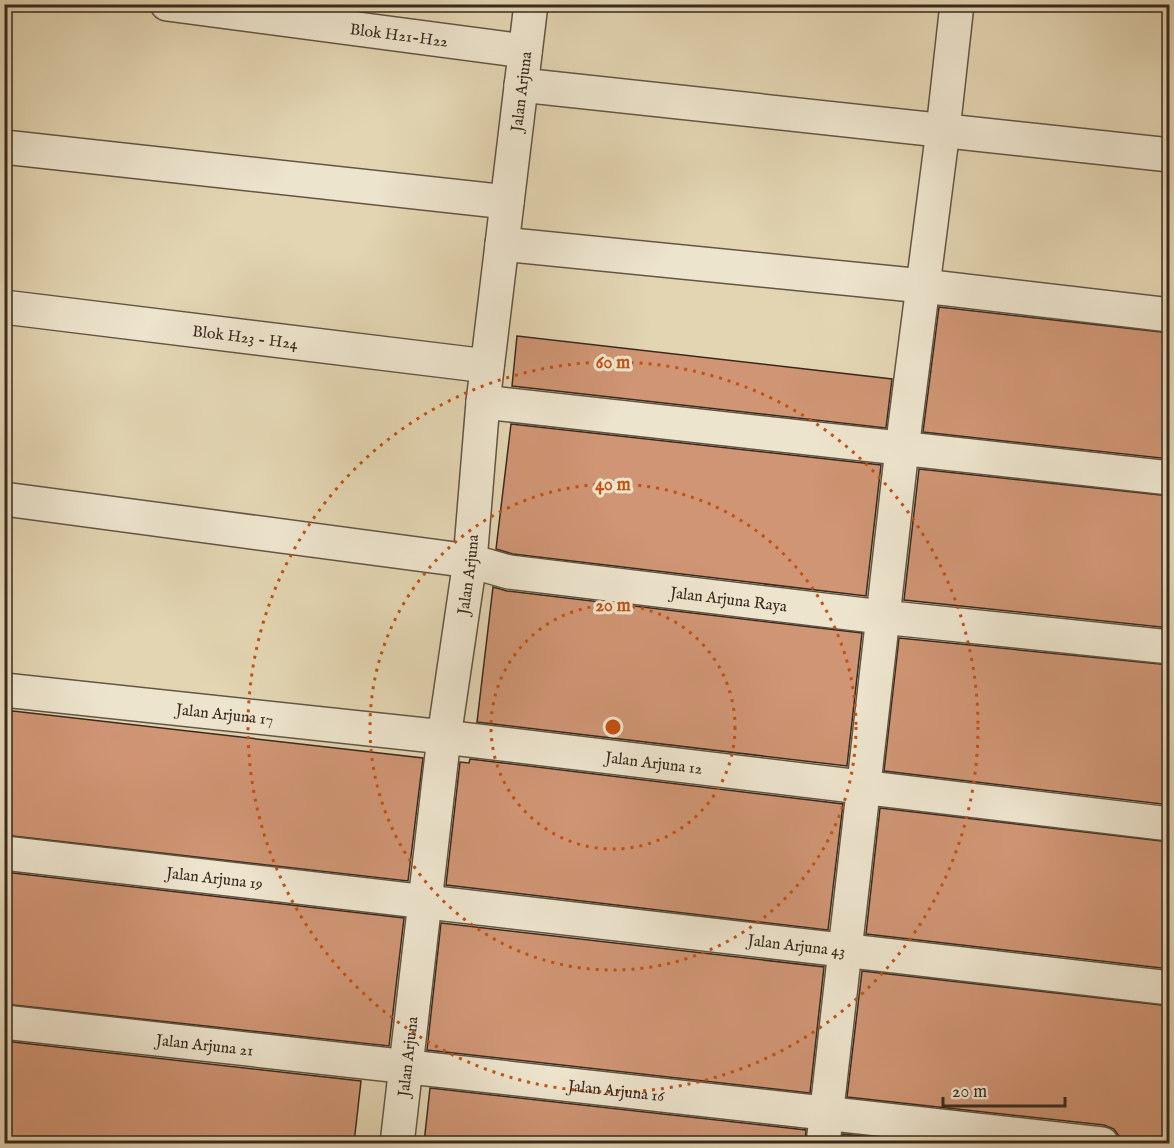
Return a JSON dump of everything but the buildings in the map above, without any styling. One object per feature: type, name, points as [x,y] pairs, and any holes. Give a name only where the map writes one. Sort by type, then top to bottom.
[{"type":"street","name":"Blok H21-H22","points":[[167,4],[525,51]]},
{"type":"street","name":"Jalan Arjuna","points":[[397,1143],[444,737],[470,561],[483,402],[531,4]]},
{"type":"street","points":[[825,1128],[882,617],[944,130],[957,4]]},
{"type":"street","points":[[521,85],[1170,155]]},
{"type":"street","points":[[4,147],[507,202]]},
{"type":"street","points":[[502,244],[923,286],[1170,315]]},
{"type":"street","name":"Blok H23 - H24","points":[[4,307],[487,366]]},
{"type":"street","points":[[483,402],[1170,478]]},
{"type":"street","name":"Jalan Arjuna Raya","points":[[4,499],[470,561],[509,572],[882,617],[1170,647]]},
{"type":"street","name":"Jalan Arjuna 17","points":[[4,690],[444,737]]},
{"type":"street","name":"Jalan Arjuna 12","points":[[444,737],[1170,824]]},
{"type":"street","name":"Jalan Arjuna 19","points":[[4,853],[425,902]]},
{"type":"street","name":"Jalan Arjuna 43","points":[[425,902],[1170,988]]},
{"type":"street","name":"Jalan Arjuna 21","points":[[4,1022],[406,1066]]},
{"type":"street","name":"Jalan Arjuna 16","points":[[406,1066],[825,1128],[1102,1143]]}]
